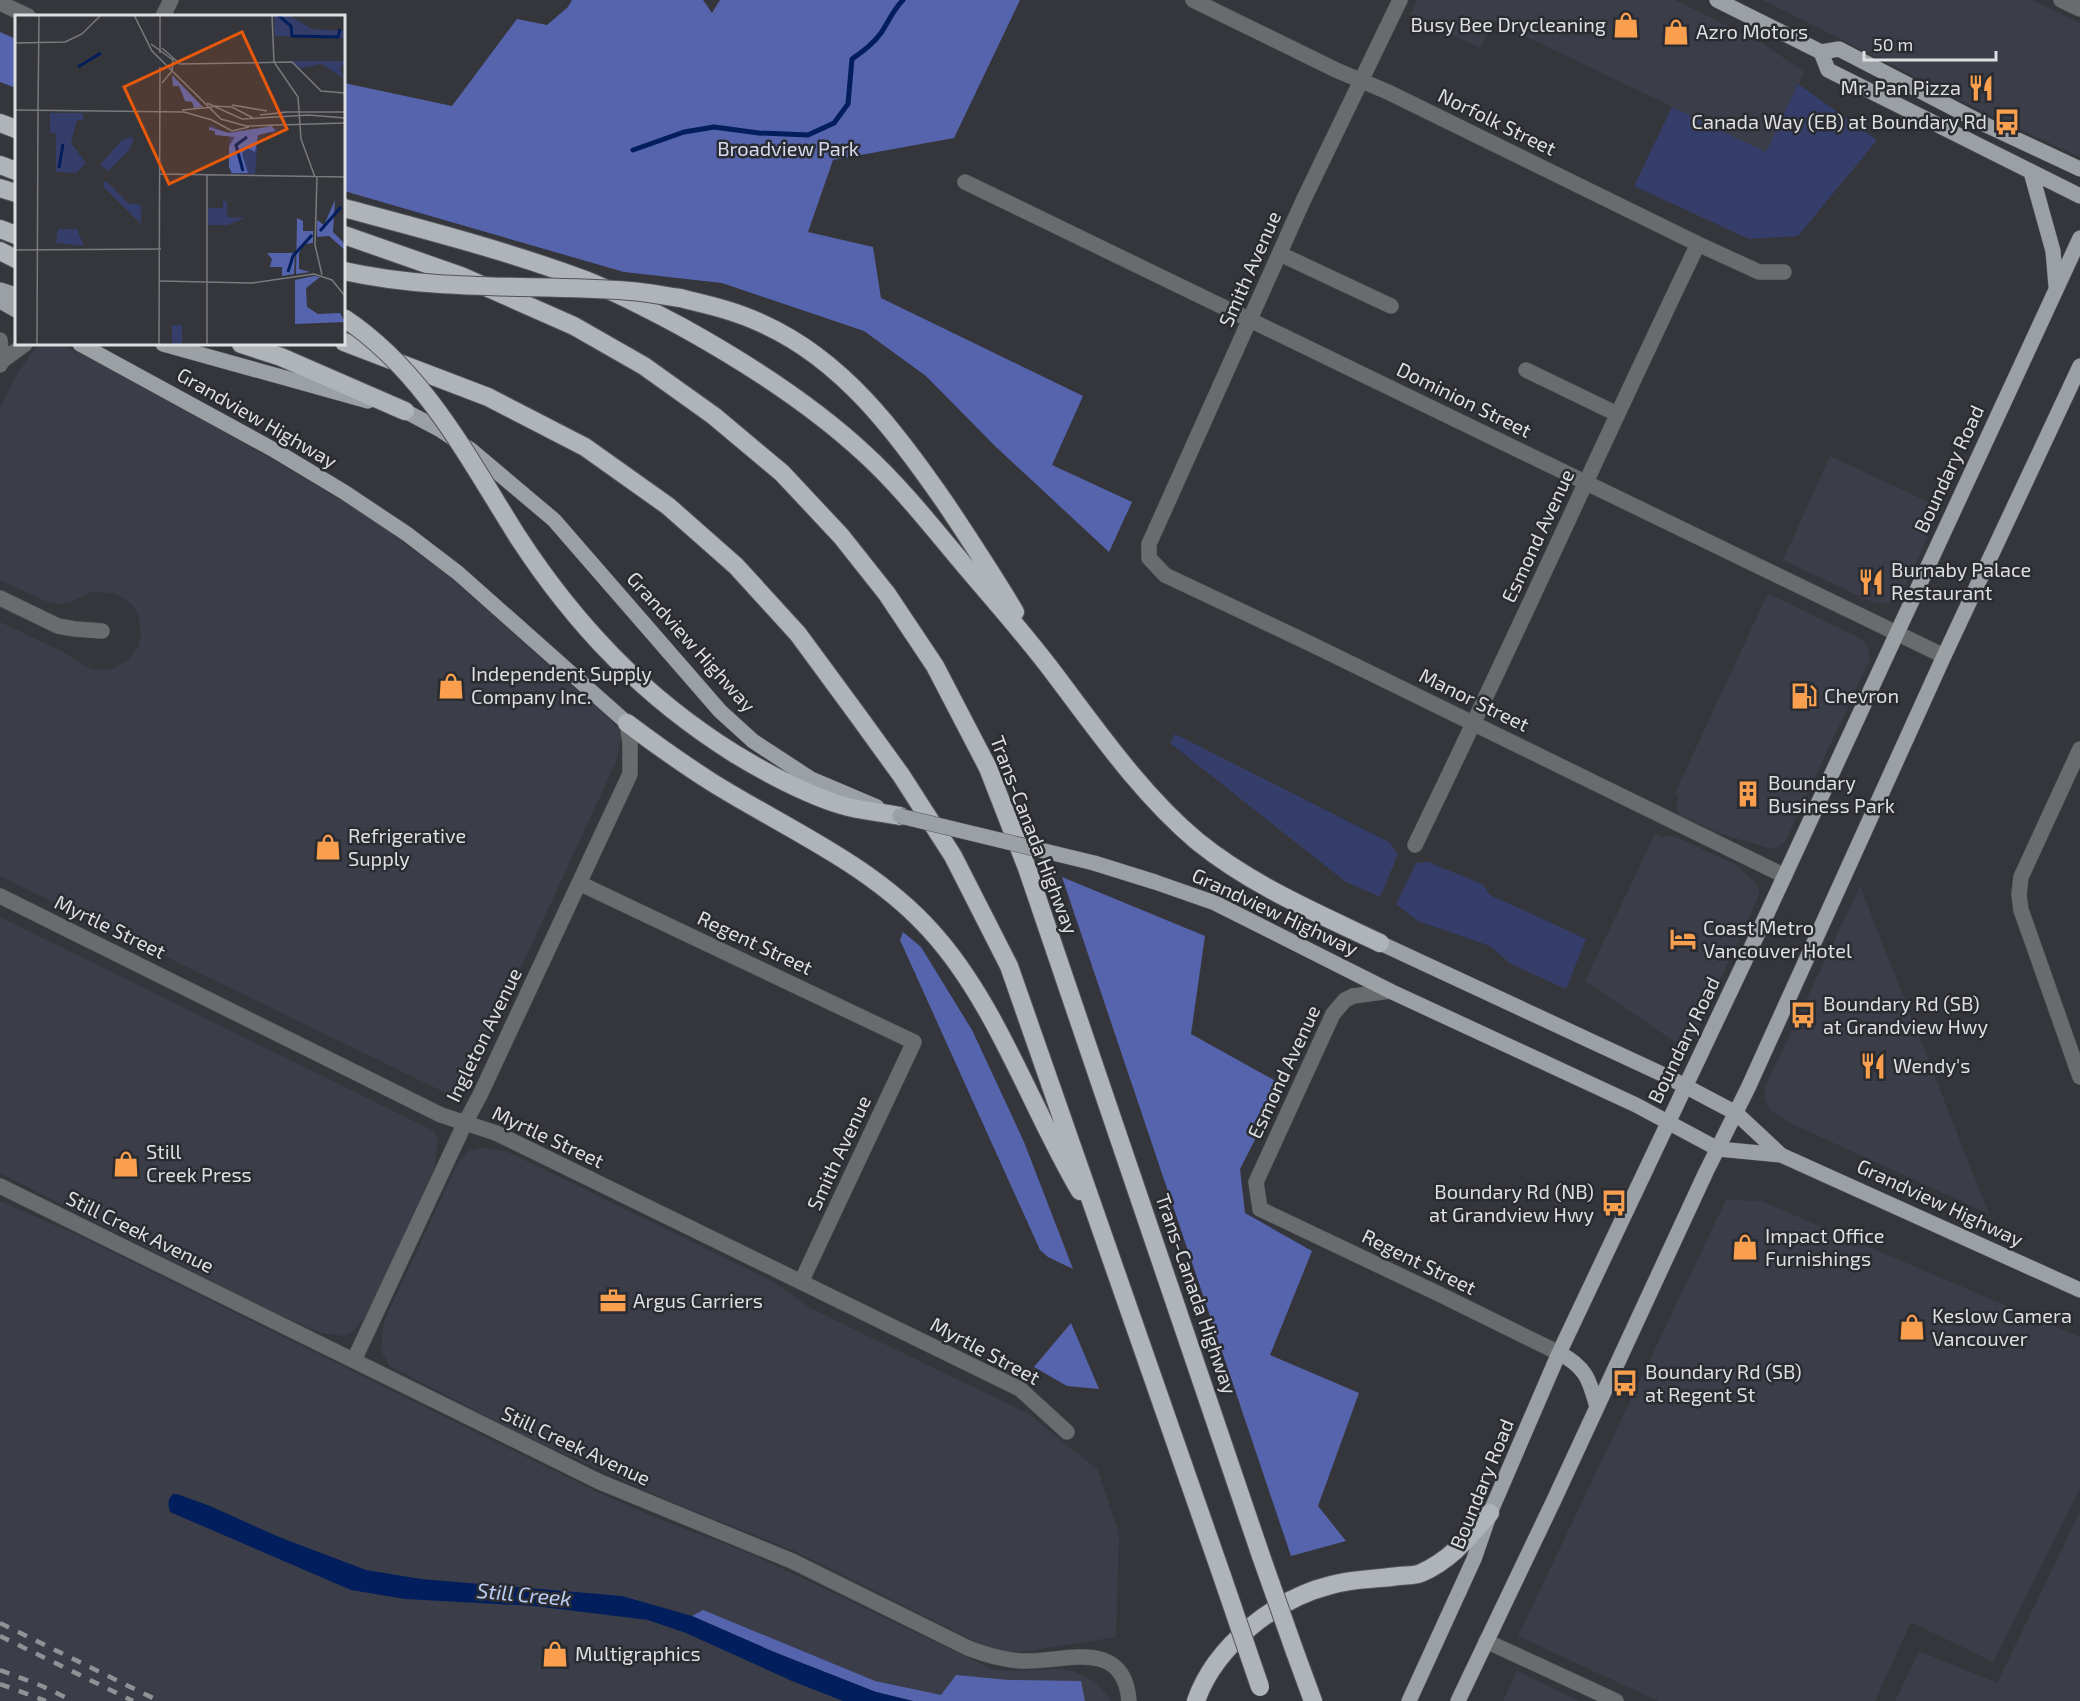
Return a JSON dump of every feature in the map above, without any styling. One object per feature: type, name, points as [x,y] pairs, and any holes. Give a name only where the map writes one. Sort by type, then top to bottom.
[{"type":"highway","points":[[0,123],[15,129]]},
{"type":"highway","points":[[0,165],[15,171]]},
{"type":"highway","points":[[0,188],[15,193]]},
{"type":"highway","points":[[345,208],[483,246],[592,283],[660,315],[728,352],[777,383],[863,452],[894,482],[1044,659],[1110,747],[1175,820],[1198,841],[1238,870],[1293,902],[1380,943]]},
{"type":"highway","points":[[0,229],[15,235]]},
{"type":"highway","name":"Trans-Canada Highway","points":[[345,235],[461,276],[574,326],[644,366],[714,416],[782,473],[841,536],[887,594],[935,666],[983,758],[1023,857],[1261,1556],[1313,1701]]},
{"type":"highway","points":[[0,251],[15,258]]},
{"type":"highway","points":[[345,271],[369,277],[466,285],[633,291],[680,298],[727,309],[764,324],[800,345],[836,371],[866,400],[902,441],[987,564],[1044,659]]},
{"type":"highway","points":[[345,319],[380,347],[413,380],[442,416],[546,580],[577,619],[646,689],[693,726],[761,770],[806,791],[900,816]]},
{"type":"highway","points":[[345,342],[488,398],[585,447],[668,506],[736,566],[798,634],[901,775],[953,856],[1009,966],[1262,1694]]},
{"type":"highway","points":[[244,345],[280,357],[405,411]]},
{"type":"highway","points":[[627,723],[713,783],[847,862],[888,891],[932,932],[965,975],[1000,1036],[1056,1150],[1102,1231]]},
{"type":"highway","points":[[1196,1701],[1215,1665],[1239,1638],[1266,1616],[1293,1599],[1331,1585],[1419,1574],[1444,1561],[1490,1513]]},
{"type":"main road","points":[[1717,0],[1821,52],[1839,49],[1986,125],[2080,169]]},
{"type":"main road","points":[[1821,52],[1828,70],[2080,196]]},
{"type":"main road","points":[[2031,172],[2053,251],[2056,288]]},
{"type":"main road","name":"Boundary Road","points":[[1409,1701],[1474,1559],[1490,1513],[1559,1353],[1785,876],[2080,238]]},
{"type":"main road","points":[[0,290],[15,295]]},
{"type":"main road","points":[[0,301],[15,309]]},
{"type":"main road","name":"Grandview Highway","points":[[82,345],[274,450],[344,492],[407,534],[458,573],[627,723]]},
{"type":"main road","name":"Grandview Highway","points":[[167,345],[405,411],[439,429],[471,450],[554,520],[720,711],[753,741],[842,799]]},
{"type":"main road","points":[[1458,1701],[1736,1113],[1944,656],[2080,366]]},
{"type":"main road","name":"Grandview Highway","points":[[900,816],[1094,863],[1215,903],[1390,991],[1636,1104],[1718,1149],[1781,1155]]},
{"type":"main road","name":"Grandview Highway","points":[[1380,943],[1686,1086],[1736,1113],[1781,1155],[2080,1290]]},
{"type":"main road","points":[[1559,1353],[1575,1362],[1589,1380],[1597,1407]]},
{"type":"street","points":[[164,15],[171,0]]},
{"type":"street","name":"Norfolk Street","points":[[1193,0],[1698,244],[1759,272],[1784,272]]},
{"type":"street","name":"Smith Avenue","points":[[1149,558],[1149,544],[1280,254],[1400,0]]},
{"type":"street","points":[[2061,0],[2080,9]]},
{"type":"street","points":[[0,3],[26,15]]},
{"type":"street","name":"Dominion Street","points":[[965,182],[1944,656]]},
{"type":"street","name":"Esmond Avenue","points":[[1415,845],[1698,244]]},
{"type":"street","points":[[1280,254],[1391,306]]},
{"type":"street","points":[[0,340],[1,363]]},
{"type":"street","points":[[1,363],[24,345]]},
{"type":"street","points":[[1526,370],[1617,414]]},
{"type":"street","name":"Manor Street","points":[[1149,558],[1165,575],[1785,876]]},
{"type":"street","points":[[0,598],[58,626],[102,631]]},
{"type":"street","name":"Ingleton Avenue","points":[[354,1360],[630,774],[630,743],[627,723]]},
{"type":"street","points":[[2080,749],[2021,877],[2019,895],[2021,910],[2080,1077]]},
{"type":"street","name":"Regent Street","points":[[579,883],[914,1042]]},
{"type":"street","name":"Myrtle Street","points":[[0,896],[441,1115],[496,1133],[1020,1389],[1067,1432]]},
{"type":"street","name":"Esmond Avenue","points":[[1260,1209],[1256,1182],[1333,1014],[1345,1000],[1353,996],[1390,991]]},
{"type":"street","name":"Smith Avenue","points":[[801,1282],[914,1042]]},
{"type":"street","name":"Still Creek Avenue","points":[[0,1186],[600,1482],[792,1561],[988,1656],[1021,1661],[1084,1656],[1104,1659],[1113,1665],[1124,1679],[1129,1701]]},
{"type":"street","name":"Regent Street","points":[[1260,1209],[1559,1353]]},
{"type":"street","points":[[1486,1641],[1616,1701]]},
{"type":"shaded area","points":[[1417,0],[1675,0],[1762,43],[1804,72],[1766,152],[1494,21],[1480,48],[1410,15]]},
{"type":"shaded area","points":[[1763,0],[2032,0],[2080,23],[2080,157],[1994,117]]},
{"type":"shaded area","points":[[1798,84],[1877,140],[1798,236],[1749,239],[1634,186],[1672,107],[1766,152]]},
{"type":"shaded area","points":[[40,345],[63,345],[145,387],[373,520],[445,573],[618,727],[622,737],[615,764],[467,1085],[458,1093],[446,1093],[0,876],[0,622],[63,652],[86,667],[97,670],[112,669],[128,660],[138,647],[141,636],[139,617],[134,607],[114,593],[91,592],[69,603],[57,604],[45,601],[0,580],[0,409],[14,379],[32,352]]},
{"type":"shaded area","points":[[1830,456],[1941,508],[1902,593],[1892,602],[1881,604],[1872,602],[1783,560]]},
{"type":"shaded area","points":[[1768,593],[1863,640],[1868,648],[1870,659],[1785,842],[1778,847],[1769,848],[1721,834],[1680,815],[1676,807],[1679,796],[1675,793]]},
{"type":"shaded area","points":[[1175,734],[1389,842],[1398,854],[1381,895],[1378,896],[1346,882],[1170,743]]},
{"type":"shaded area","points":[[1655,834],[1661,837],[1674,836],[1736,865],[1757,884],[1759,889],[1758,898],[1694,1036],[1684,1048],[1585,981]]},
{"type":"shaded area","points":[[1428,862],[1482,884],[1490,895],[1586,939],[1566,989],[1511,964],[1490,946],[1418,921],[1396,904],[1416,863]]},
{"type":"shaded area","points":[[1860,886],[1989,1214],[1790,1123],[1771,1111],[1765,1100],[1765,1087]]},
{"type":"shaded area","points":[[0,917],[434,1131],[438,1141],[434,1169],[368,1314],[353,1331],[344,1336],[321,1333],[271,1311],[0,1173]]},
{"type":"shaded area","points":[[482,1147],[508,1152],[772,1281],[808,1307],[1027,1413],[1098,1470],[1119,1534],[1116,1637],[1029,1651],[1004,1652],[987,1647],[792,1550],[674,1503],[521,1434],[390,1366],[381,1351],[384,1321],[459,1161],[469,1151]]},
{"type":"shaded area","points":[[1726,1200],[1761,1201],[2080,1337],[2080,1488],[1993,1662],[1911,1622],[1875,1701],[1658,1701],[1518,1636]]},
{"type":"shaded area","points":[[0,1201],[86,1239],[593,1490],[659,1519],[749,1553],[992,1669],[1073,1671],[1096,1682],[1111,1701],[0,1701]]},
{"type":"shaded area","points":[[2080,1512],[2080,1701],[1895,1701],[1919,1651],[1997,1683]]},
{"type":"shaded area","points":[[1517,1671],[1579,1701],[1503,1701]]},
{"type":"green space","name":"Broadview Park","points":[[572,0],[703,0],[712,13],[720,0],[1020,0],[954,138],[833,160],[808,232],[873,247],[881,298],[1083,396],[1052,465],[1132,502],[1109,552],[995,446],[926,376],[864,331],[722,283],[624,272],[345,191],[345,83],[452,106],[517,19],[547,25],[568,7]]},
{"type":"green space","points":[[0,32],[15,39],[15,88],[0,82]]},
{"type":"green space","points":[[1062,877],[1205,936],[1191,1034],[1283,1085],[1240,1169],[1245,1213],[1312,1251],[1270,1355],[1359,1393],[1318,1506],[1346,1541],[1291,1556]]},
{"type":"green space","points":[[903,932],[921,947],[972,1030],[1024,1142],[1073,1269],[1048,1257],[1040,1250],[900,940]]},
{"type":"green space","points":[[1071,1323],[1099,1389],[1067,1386],[1034,1367]]},
{"type":"green space","points":[[703,1610],[875,1681],[941,1695],[956,1675],[1009,1680],[1081,1681],[1085,1701],[913,1701],[876,1692],[774,1652],[692,1616]]},
{"type":"water","name":"Still Creek","points":[[173,1494],[210,1506],[279,1537],[366,1570],[421,1579],[622,1596],[692,1616],[774,1652],[876,1692],[913,1701],[843,1701],[792,1681],[686,1633],[648,1620],[534,1606],[405,1599],[351,1590],[170,1512],[168,1503]]},
{"type":"waterway","points":[[633,150],[684,132],[714,127],[759,133],[808,135],[834,123],[848,104],[852,59],[878,37],[903,0]]},
{"type":"railway","points":[[0,1623],[159,1701]]},
{"type":"railway","points":[[0,1636],[133,1701]]},
{"type":"railway","points":[[0,1670],[73,1701]]},
{"type":"railway","points":[[0,1684],[46,1701]]},
{"type":"place","name":"Busy Bee Drycleaning","points":[[1626,25]]},
{"type":"place","name":"Azro Motors","points":[[1676,32]]},
{"type":"place","name":"Mr. Pan Pizza","points":[[1981,88]]},
{"type":"place","name":"Canada Way (EB) at Boundary Rd","points":[[2007,122]]},
{"type":"place","name":"Burnaby Palace Restaurant","points":[[1871,582]]},
{"type":"place","name":"Independent Supply Company Inc.","points":[[451,686]]},
{"type":"place","name":"Chevron","points":[[1804,696]]},
{"type":"place","name":"Boundary Business Park","points":[[1748,794]]},
{"type":"place","name":"Refrigerative Supply","points":[[328,847]]},
{"type":"place","name":"Coast Metro Vancouver Hotel","points":[[1683,939]]},
{"type":"place","name":"Boundary Rd (SB) at Grandview Hwy","points":[[1803,1015]]},
{"type":"place","name":"Wendy's","points":[[1873,1066]]},
{"type":"place","name":"Still Creek Press","points":[[126,1164]]},
{"type":"place","name":"Boundary Rd (NB) at Grandview Hwy","points":[[1614,1203]]},
{"type":"place","name":"Impact Office Furnishings","points":[[1745,1247]]},
{"type":"place","name":"Argus Carriers","points":[[613,1301]]},
{"type":"place","name":"Keslow Camera Vancouver","points":[[1912,1327]]},
{"type":"place","name":"Boundary Rd (SB) at Regent St","points":[[1625,1383]]},
{"type":"place","name":"Multigraphics","points":[[555,1654]]}]
